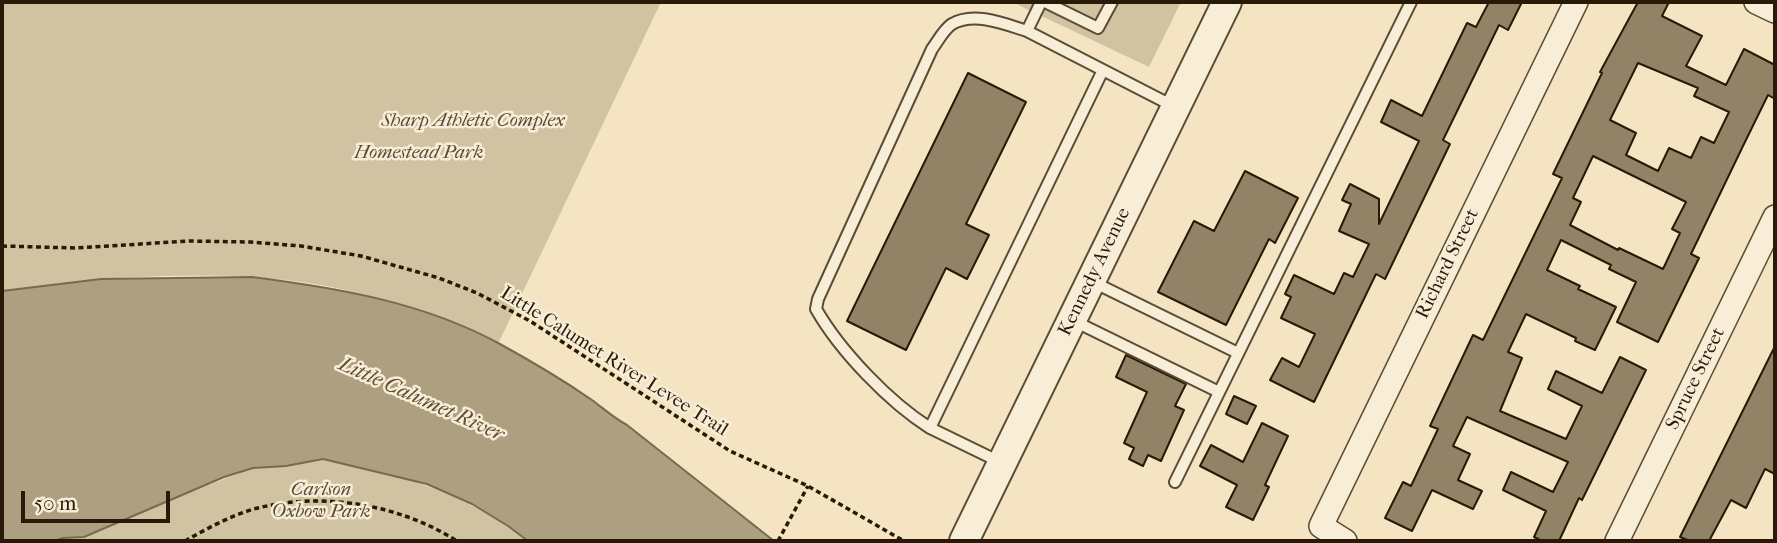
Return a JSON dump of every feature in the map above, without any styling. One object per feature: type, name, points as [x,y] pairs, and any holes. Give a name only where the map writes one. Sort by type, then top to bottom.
[{"type":"street","name":"Kennedy Avenue","points":[[964,541],[1227,2]]},
{"type":"street","name":"Richard Street","points":[[1345,541],[1321,526],[1576,2]]},
{"type":"street","points":[[1756,2],[1775,11]]},
{"type":"street","name":"Spruce Street","points":[[1617,541],[1775,217]]},
{"type":"lane","points":[[1027,31],[1043,2],[1098,28],[1112,2]]},
{"type":"lane","points":[[1175,481],[1411,2]]},
{"type":"lane","points":[[1002,463],[907,414],[836,339],[816,309],[818,299],[932,49],[950,25],[965,18],[994,21],[1027,31],[1175,107]]},
{"type":"lane","points":[[930,428],[1103,70]]},
{"type":"lane","points":[[1091,281],[1238,353]]},
{"type":"lane","points":[[1072,320],[1219,391]]},
{"type":"path","name":"Little Calumet River Levee Trail","points":[[2,246],[76,248],[189,240],[250,242],[301,246],[360,256],[439,278],[503,306],[557,338],[730,451],[808,486],[904,541]]},
{"type":"path","points":[[778,541],[808,486]]},
{"type":"path","points":[[185,541],[252,510],[286,503],[333,501],[387,510],[438,529],[457,541]]},
{"type":"green space","name":"Homestead Park","points":[[2,2],[661,2],[498,344],[440,318],[379,298],[284,280],[216,276],[139,277],[2,291]]},
{"type":"green space","points":[[1012,2],[1181,2],[1149,67]]},
{"type":"green space","name":"Carlson Oxbow Park","points":[[323,459],[378,470],[431,487],[481,510],[528,541],[54,541],[84,537],[101,531],[157,505],[253,468],[286,466]]},
{"type":"water","name":"Little Calumet River","points":[[252,277],[348,292],[410,307],[441,317],[500,344],[570,385],[627,425],[774,541],[528,541],[472,504],[427,484],[323,459],[286,466],[253,468],[224,477],[84,537],[54,541],[2,541],[2,291],[101,279]]},
{"type":"building","points":[[1489,2],[1522,2],[1508,30],[1499,25],[1443,140],[1450,144],[1385,279],[1376,274],[1314,402],[1270,380],[1282,358],[1299,367],[1315,334],[1281,318],[1291,297],[1285,294],[1294,275],[1334,294],[1344,273],[1353,277],[1369,244],[1339,231],[1351,204],[1342,200],[1350,184],[1379,199],[1379,224],[1419,141],[1381,122],[1391,100],[1422,116],[1467,23],[1476,27]]},
{"type":"building","points":[[1638,2],[1669,2],[1662,16],[1702,36],[1686,66],[1726,85],[1744,49],[1775,65],[1775,99],[1768,95],[1691,254],[1699,258],[1658,342],[1617,322],[1636,282],[1609,269],[1611,265],[1561,240],[1547,270],[1616,307],[1595,350],[1526,314],[1508,352],[1522,358],[1500,411],[1566,439],[1582,406],[1548,389],[1556,371],[1602,393],[1620,357],[1646,370],[1559,541],[1542,541],[1534,537],[1546,511],[1503,490],[1511,472],[1553,492],[1568,462],[1467,417],[1453,446],[1470,454],[1458,480],[1482,491],[1473,509],[1432,490],[1412,531],[1385,518],[1403,482],[1411,486],[1438,429],[1430,426],[1473,335],[1483,340],[1562,178],[1553,174],[1602,73],[1600,72]],"holes":[[[1638,63],[1698,88],[1694,96],[1729,112],[1714,143],[1701,137],[1691,158],[1669,148],[1658,171],[1626,155],[1636,133],[1610,120]],[[1593,156],[1686,202],[1672,229],[1680,233],[1663,269],[1570,225],[1581,202],[1573,198]]]},
{"type":"building","points":[[968,73],[1026,102],[966,224],[989,235],[967,279],[946,268],[906,350],[847,321]]},
{"type":"building","points":[[1245,171],[1298,198],[1275,243],[1269,239],[1226,325],[1158,292],[1194,221],[1214,231]]},
{"type":"building","points":[[1775,346],[1775,474],[1765,469],[1746,508],[1731,500],[1709,541],[1690,541],[1680,537]]},
{"type":"building","points":[[1126,355],[1186,384],[1175,406],[1184,410],[1161,461],[1148,455],[1143,466],[1129,459],[1134,448],[1124,443],[1147,392],[1116,377]]},
{"type":"building","points":[[1234,396],[1256,406],[1247,424],[1226,414]]},
{"type":"building","points":[[1262,423],[1288,436],[1265,485],[1269,487],[1253,520],[1226,507],[1237,485],[1200,466],[1211,445],[1243,462]]},
{"type":"park label","name":"Sharp Athletic Complex","points":[[473,121]]}]
